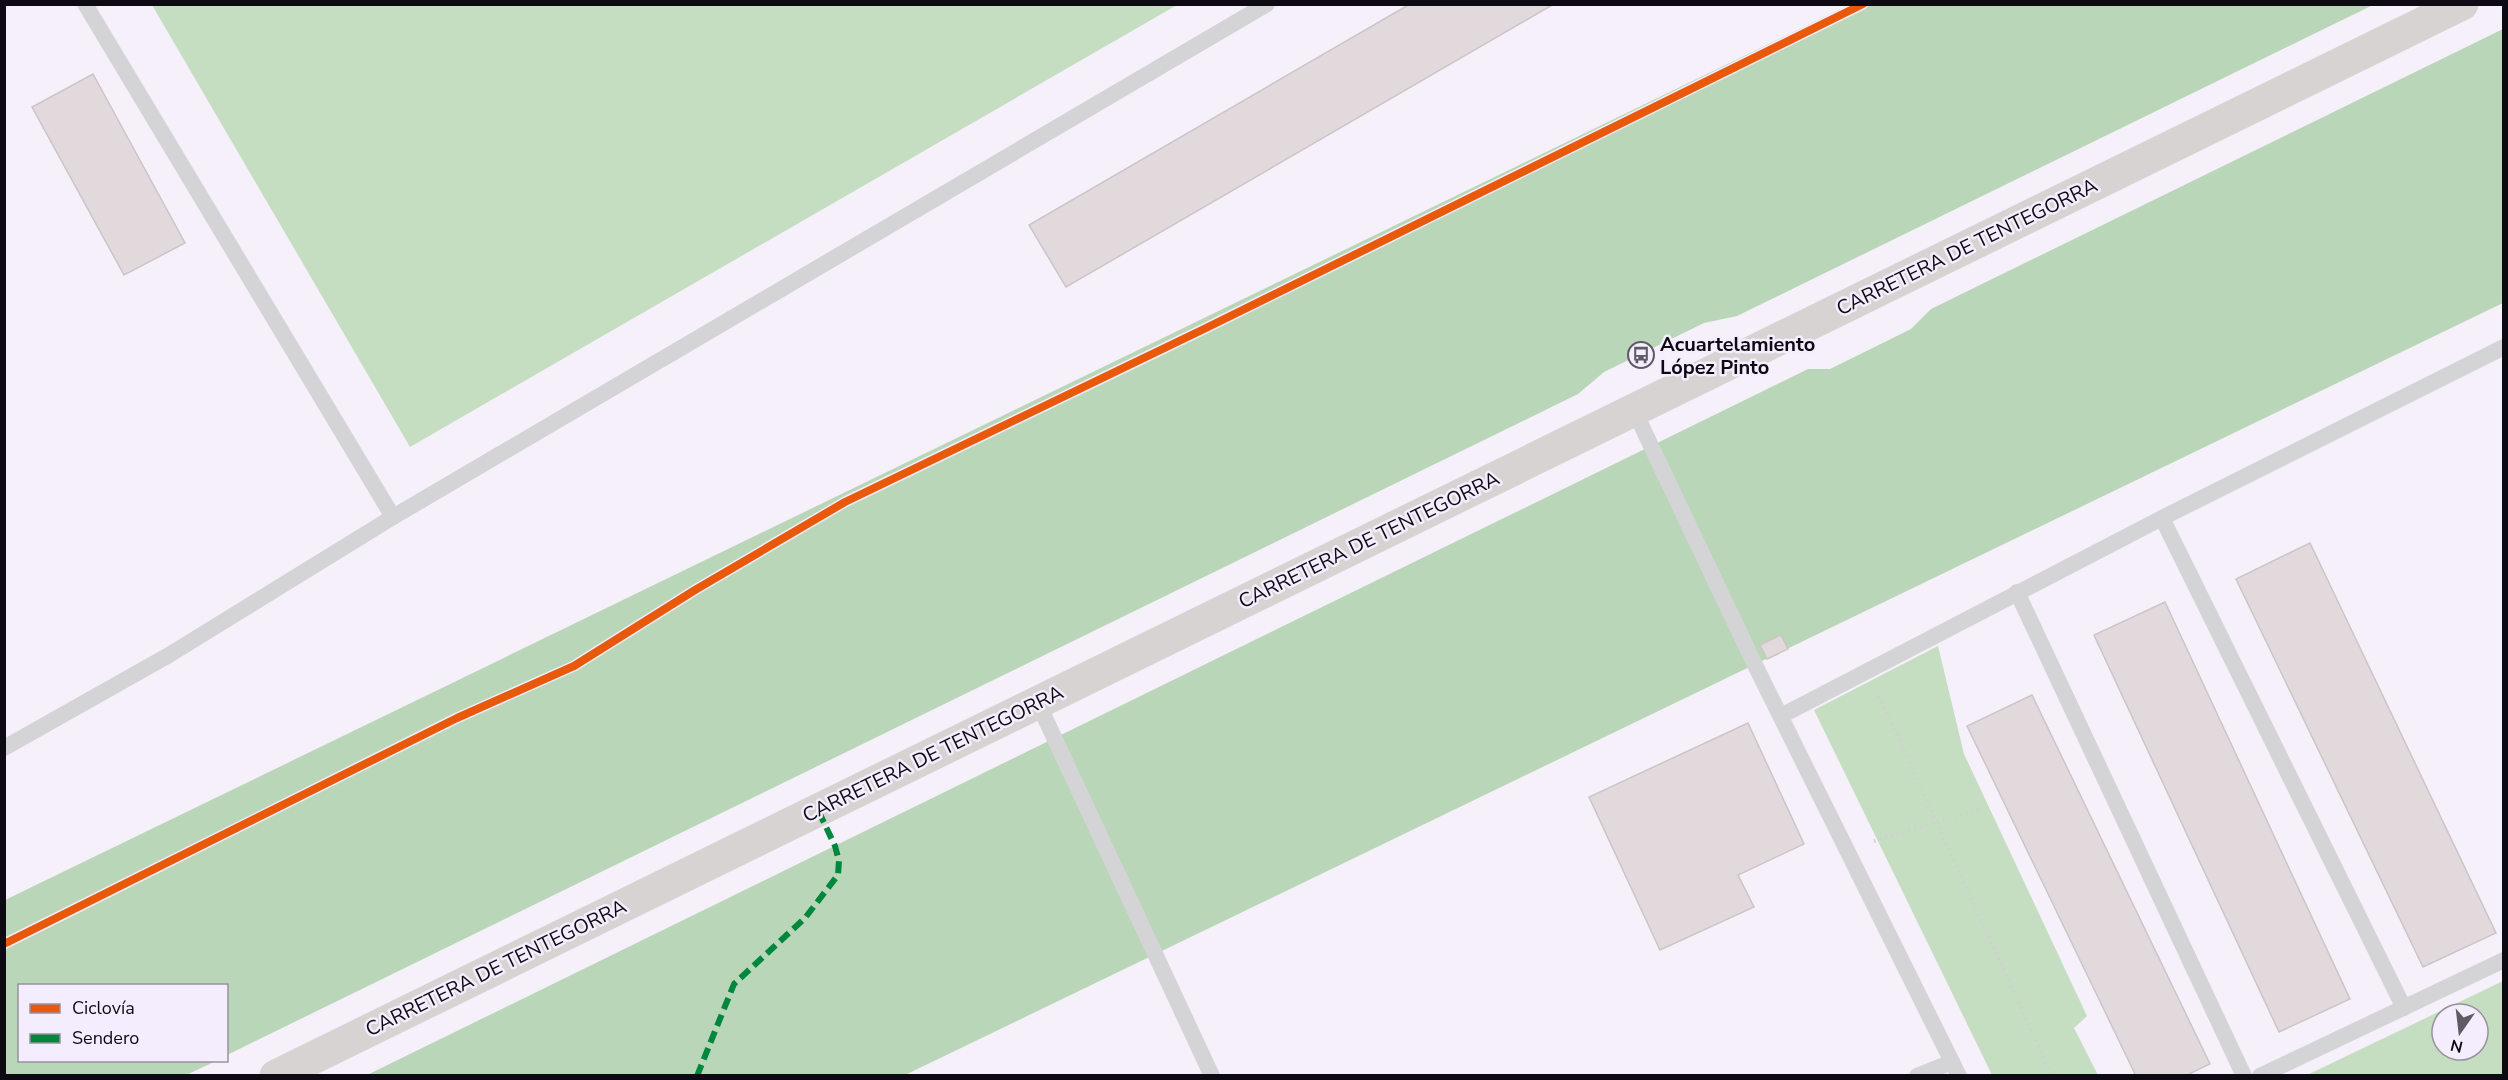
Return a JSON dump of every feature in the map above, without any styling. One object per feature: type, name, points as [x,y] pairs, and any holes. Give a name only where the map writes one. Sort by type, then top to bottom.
[{"type":"main road","name":"CARRETERA DE TENTEGORRA","points":[[276,1076],[2462,4]]},
{"type":"lane","points":[[85,4],[393,518]]},
{"type":"lane","points":[[4,748],[169,656],[393,518],[1267,4]]},
{"type":"lane","points":[[1781,716],[2017,592],[2504,346]]},
{"type":"lane","points":[[1634,410],[1781,716],[1956,1069],[1917,1076]]},
{"type":"lane","points":[[2162,518],[2404,1008]]},
{"type":"lane","points":[[2017,592],[2244,1076]]},
{"type":"lane","points":[[1038,703],[1212,1076]]},
{"type":"lane","points":[[2260,1076],[2504,960]]},
{"type":"path","points":[[1867,671],[2052,1076]]},
{"type":"path","points":[[1847,849],[1980,809]]},
{"type":"green space","points":[[1851,4],[2373,5],[1737,316],[1704,323],[1604,372],[1578,394],[228,1055],[228,984],[18,984],[18,1062],[214,1062],[186,1075],[5,1075],[5,900]]},
{"type":"green space","points":[[152,5],[1177,5],[410,447]]},
{"type":"green space","points":[[2503,29],[2503,303],[905,1075],[365,1076],[1808,369],[1830,369],[1911,329],[1931,309]]},
{"type":"green space","points":[[1938,646],[1964,754],[2087,1016],[2074,1028],[2098,1075],[1992,1075],[1814,710]]},
{"type":"green space","points":[[2503,981],[2503,1075],[2307,1075],[2430,1016],[2430,1062],[2490,1062],[2490,1002],[2459,1002]]},
{"type":"building","points":[[1410,4],[1554,4],[1066,287],[1029,225]]},
{"type":"building","points":[[93,74],[185,243],[124,275],[32,107]]},
{"type":"building","points":[[2310,543],[2496,933],[2423,967],[2236,579]]},
{"type":"building","points":[[2165,602],[2350,999],[2279,1032],[2094,635]]},
{"type":"building","points":[[1781,635],[1788,649],[1767,659],[1760,645]]},
{"type":"building","points":[[2032,695],[2210,1064],[2185,1076],[2136,1076],[1967,726]]},
{"type":"building","points":[[1748,723],[1804,844],[1738,875],[1754,907],[1660,950],[1589,797]]},
{"type":"marked path","points":[[697,1076],[734,984],[805,918],[838,875],[839,861],[835,846],[818,810]]},
{"type":"cycle path","points":[[4,944],[457,718],[574,666],[695,590],[845,502],[1204,329],[1863,4]]},
{"type":"place","name":"Acuartelamiento López Pinto","points":[[1641,355]]}]
